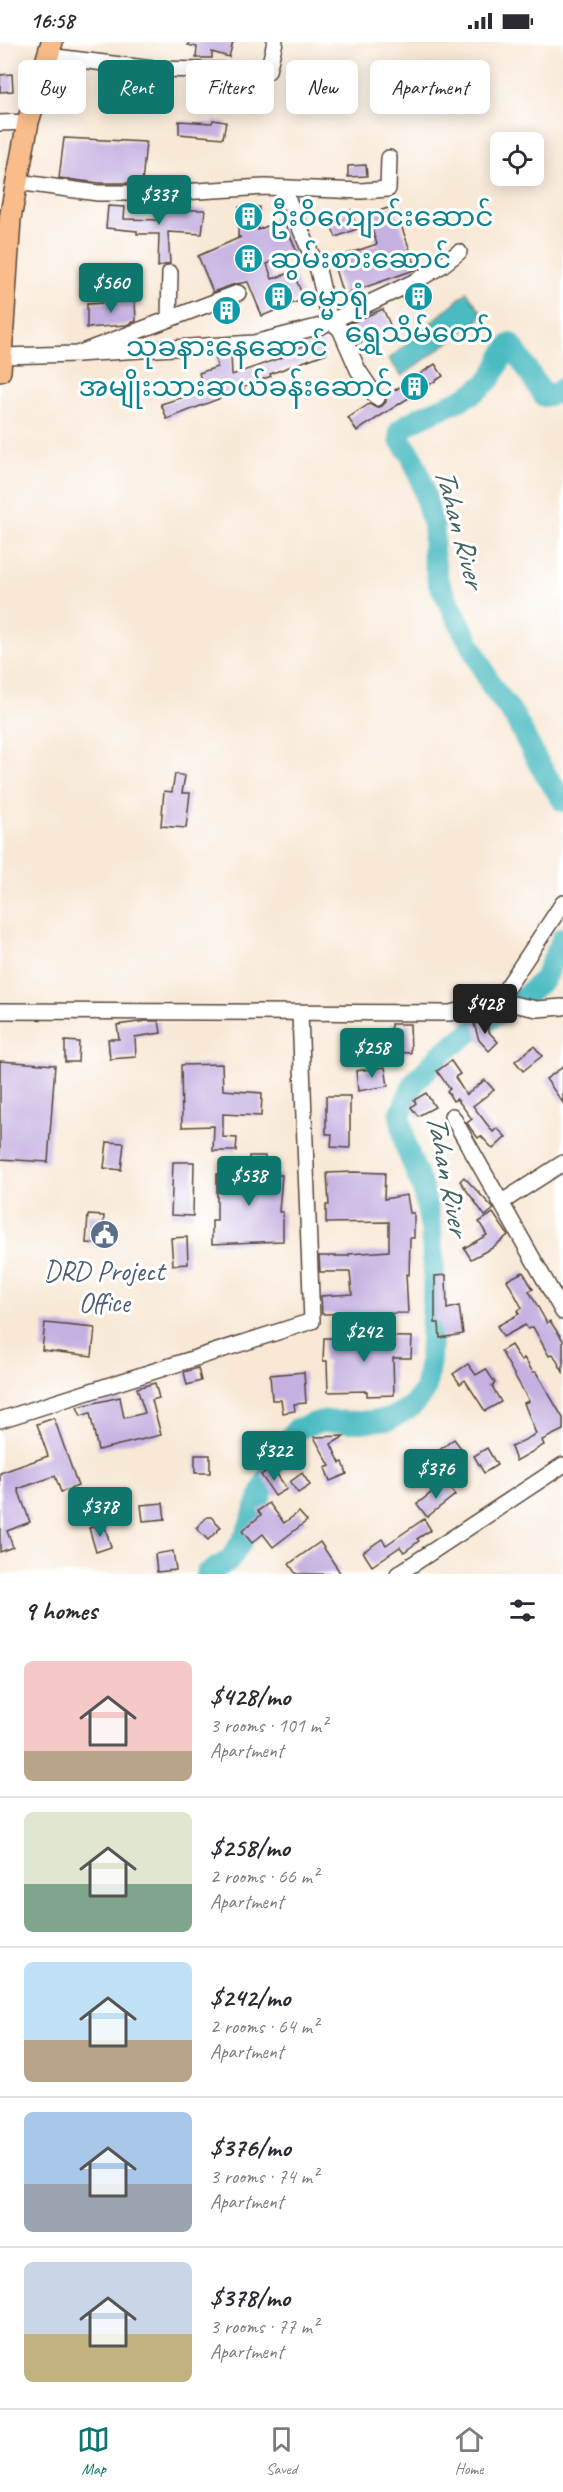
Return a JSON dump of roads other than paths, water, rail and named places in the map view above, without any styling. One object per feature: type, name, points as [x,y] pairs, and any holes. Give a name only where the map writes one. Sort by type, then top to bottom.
[{"type":"highway","points":[[1,353],[10,219],[28,122],[50,49]]},
{"type":"street","points":[[50,49],[153,69],[268,71],[275,42]]},
{"type":"street","points":[[0,123],[28,122]]},
{"type":"street","points":[[16,183],[98,193],[283,188],[361,191],[388,189],[389,158]]},
{"type":"street","points":[[283,188],[318,270],[330,321],[340,329],[358,370],[377,398]]},
{"type":"street","points":[[1,353],[77,354],[254,343],[321,326],[416,280],[441,266],[459,252]]},
{"type":"street","points":[[169,319],[170,273]]},
{"type":"street","points":[[77,354],[238,293]]},
{"type":"street","points":[[498,1001],[563,903]]},
{"type":"street","points":[[0,1011],[450,1013],[498,1001],[537,1009],[563,1007]]},
{"type":"street","points":[[0,1420],[312,1322],[300,1014]]},
{"type":"street","points":[[452,1116],[563,1312]]},
{"type":"street","points":[[502,1202],[563,1163]]},
{"type":"street","points":[[398,1574],[415,1569],[560,1473]]},
{"type":"water","points":[[467,292],[484,316],[402,376],[389,359]]},
{"type":"waterway","name":"Tahan River","points":[[563,388],[557,393],[544,396],[511,344],[490,379],[476,391],[421,417],[400,430],[400,440],[411,455],[420,477],[434,529],[433,553],[438,581],[492,687],[514,716],[539,764],[563,801]]},
{"type":"waterway","name":"Tahan River","points":[[206,1574],[230,1560],[246,1534],[278,1451],[297,1429],[321,1421],[360,1422],[390,1419],[411,1407],[425,1391],[430,1360],[434,1273],[431,1229],[423,1189],[406,1147],[400,1115],[414,1083],[441,1054],[525,996],[544,979],[563,938]]},
{"type":"place","name":"ဦးဝိကျောင်းဆောင်","points":[[249,216]]},
{"type":"place","name":"ဆွမ်းစားဆောင်","points":[[249,258]]},
{"type":"place","name":"ဓမ္မာရုံ","points":[[278,296]]},
{"type":"place","name":"ရွှေသိမ်တော်","points":[[419,297]]},
{"type":"place","name":"သုခနားနေဆောင်","points":[[227,311]]},
{"type":"place","name":"အမျိုးသားဆယ်ခန်းဆောင်","points":[[414,386]]},
{"type":"place","name":"DRD Project Office","points":[[104,1235]]}]
